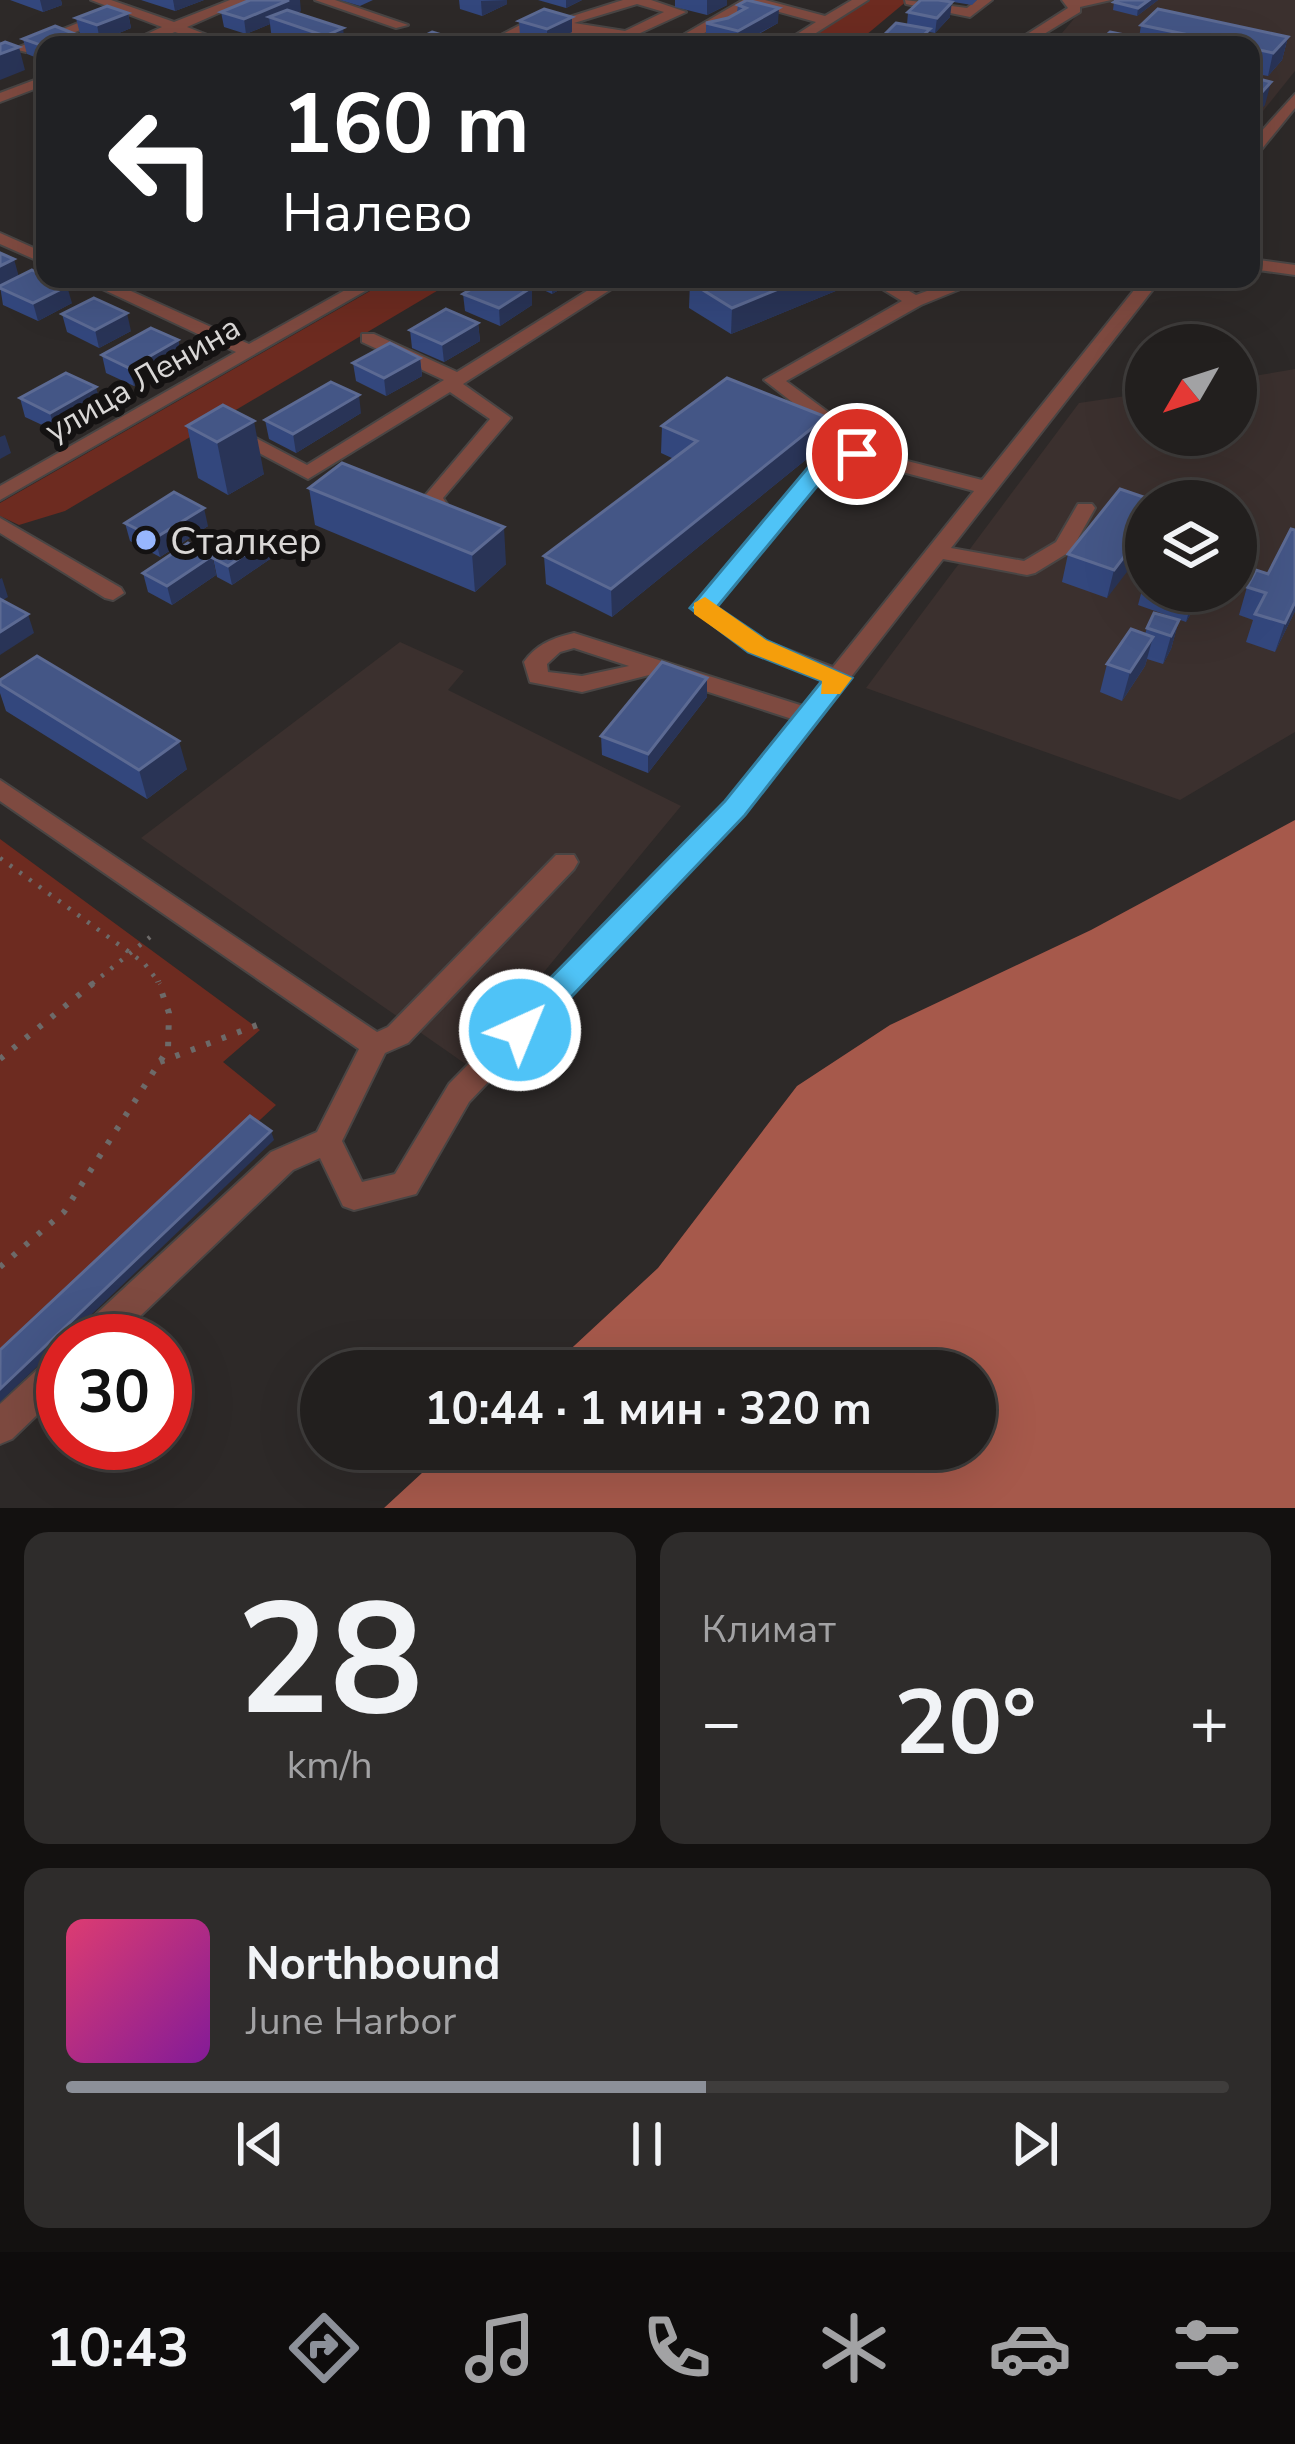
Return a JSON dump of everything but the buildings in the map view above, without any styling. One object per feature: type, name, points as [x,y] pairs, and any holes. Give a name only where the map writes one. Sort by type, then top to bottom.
[{"type":"street","points":[[98,0],[200,36]]},
{"type":"street","points":[[152,36],[241,0]]},
{"type":"street","points":[[322,0],[401,25]]},
{"type":"street","points":[[358,11],[381,0]]},
{"type":"street","points":[[577,36],[637,0],[716,22]]},
{"type":"street","points":[[690,36],[751,0],[829,21]]},
{"type":"street","points":[[803,36],[861,0]]},
{"type":"street","points":[[911,1],[970,14],[985,0]]},
{"type":"street","points":[[1029,36],[1072,2],[1104,0]]},
{"type":"street","points":[[54,36],[124,9]]},
{"type":"street","points":[[592,36],[627,34],[676,11]]},
{"type":"street","points":[[497,36],[552,18],[574,36]]},
{"type":"street","points":[[21,49],[36,43]]},
{"type":"street","points":[[0,98],[36,84]]},
{"type":"street","points":[[1260,142],[1295,98]]},
{"type":"street","points":[[0,238],[36,255]]},
{"type":"street","points":[[1260,265],[1295,270]]},
{"type":"street","points":[[109,288],[249,352]]},
{"type":"street","name":"улица Ленина","points":[[0,494],[361,288]]},
{"type":"street","points":[[219,426],[308,473],[604,288]]},
{"type":"street","points":[[891,288],[915,301]]},
{"type":"street","points":[[857,454],[844,433],[773,380],[915,301],[951,288]]},
{"type":"street","points":[[328,1141],[353,1197],[405,1185],[459,1093],[735,808],[1145,288]]},
{"type":"street","points":[[368,338],[454,381],[501,418],[488,439],[452,468],[433,498],[458,534]]},
{"type":"street","points":[[838,678],[757,646],[703,608],[824,463],[857,454],[988,488]]},
{"type":"street","points":[[939,552],[1027,568],[1064,546],[1085,508]]},
{"type":"street","points":[[0,524],[113,593]]},
{"type":"street","points":[[656,664],[619,676],[558,686],[538,677],[535,662],[552,647],[574,640],[634,656],[731,687],[808,716]]},
{"type":"street","points":[[0,789],[375,1045]]},
{"type":"street","points":[[120,1314],[282,1161],[328,1141],[375,1045],[398,1035],[565,862]]},
{"type":"street","points":[[0,1427],[36,1393]]},
{"type":"path","points":[[0,858],[130,953],[162,982],[171,1007],[168,1049],[64,1212],[0,1267]]},
{"type":"path","points":[[0,1059],[150,937]]},
{"type":"path","points":[[160,1062],[266,1022]]},
{"type":"shaded area","points":[[870,0],[908,0],[865,36],[812,36]]},
{"type":"shaded area","points":[[1074,0],[1295,0],[1295,71],[1260,115],[1260,36],[1060,36],[1082,9]]},
{"type":"shaded area","points":[[375,288],[442,288],[65,511],[19,525],[0,516],[0,503]]},
{"type":"shaded area","points":[[1295,369],[1295,732],[1180,800],[866,688],[1079,403],[1125,396],[1125,456],[1257,456],[1257,375]]},
{"type":"shaded area","points":[[400,642],[464,671],[448,690],[681,806],[467,1065],[141,838]]},
{"type":"shaded area","points":[[1295,820],[1295,1508],[384,1508],[425,1470],[996,1470],[996,1350],[570,1350],[658,1268],[797,1086],[890,1025],[1091,930]]},
{"type":"shaded area","points":[[0,839],[260,1030],[223,1062],[276,1105],[52,1314],[36,1314],[36,1329],[0,1363]]},
{"type":"slow traffic","points":[[705,605],[757,646],[838,678],[831,688]]},
{"type":"place","name":"Сталкер","points":[[146,540]]},
{"type":"route","points":[[520,1030],[735,808],[838,678],[757,646],[703,608],[824,463],[857,454]]}]
